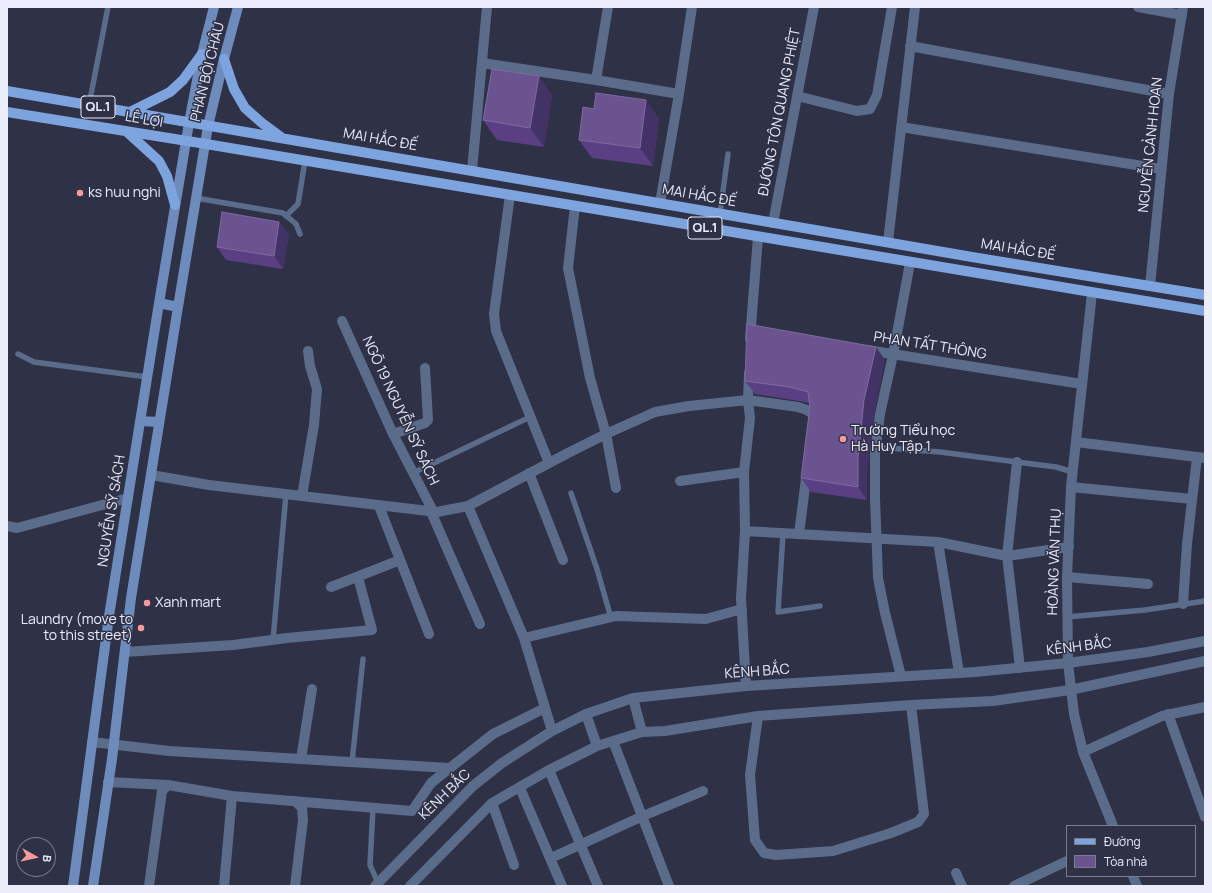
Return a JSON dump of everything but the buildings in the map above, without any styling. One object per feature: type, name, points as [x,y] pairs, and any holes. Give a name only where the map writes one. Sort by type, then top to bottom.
[{"type":"main road","name":"PHAN BỘI CHÂU","points":[[186,141],[202,54],[214,7]]},
{"type":"main road","name":"PHAN BỘI CHÂU","points":[[206,144],[208,126],[238,7]]},
{"type":"main road","points":[[130,112],[170,92],[183,80],[202,54]]},
{"type":"main road","points":[[224,59],[234,89],[245,108],[262,123],[283,138]]},
{"type":"main road","name":"LÊ LỢI","points":[[7,91],[189,123]]},
{"type":"main road","name":"LÊ LỢI","points":[[7,112],[206,144]]},
{"type":"main road","name":"MAI HẮC ĐẾ","points":[[189,123],[472,170],[978,258],[1205,295]]},
{"type":"main road","points":[[126,131],[159,160],[167,176],[175,206]]},
{"type":"main road","name":"NGUYỄN SỸ SÁCH","points":[[73,886],[112,595],[186,141]]},
{"type":"main road","points":[[93,886],[108,782],[131,598],[206,144]]},
{"type":"main road","name":"QL.1","points":[[206,144],[910,263],[1205,311]]},
{"type":"main road","points":[[976,274],[978,258]]},
{"type":"main road","points":[[159,303],[178,307]]},
{"type":"main road","points":[[140,421],[159,422]]},
{"type":"main road","points":[[112,595],[131,598]]},
{"type":"street","points":[[472,170],[487,7]]},
{"type":"street","points":[[596,80],[608,7]]},
{"type":"street","points":[[660,203],[692,7]]},
{"type":"street","name":"ĐƯỜNG TÔN QUANG PHIỆT","points":[[773,223],[814,7]]},
{"type":"street","points":[[797,96],[857,111],[870,109],[877,95],[892,7]]},
{"type":"street","points":[[888,242],[915,7]]},
{"type":"street","points":[[1138,7],[1183,11]]},
{"type":"street","name":"NGUYỄN CẢNH HOAN","points":[[1150,286],[1169,94],[1183,11]]},
{"type":"street","points":[[910,46],[1169,94]]},
{"type":"street","points":[[482,63],[679,94]]},
{"type":"street","points":[[901,127],[1161,169]]},
{"type":"street","points":[[510,195],[494,314],[496,331],[549,464]]},
{"type":"street","points":[[575,206],[568,268],[590,378],[606,434],[616,488]]},
{"type":"street","points":[[750,346],[754,331],[758,237]]},
{"type":"street","points":[[901,676],[878,578],[875,447],[880,414],[893,355],[910,263]]},
{"type":"street","name":"HOÀNG VĂN THỤ","points":[[1092,293],[1071,487],[1067,577],[1068,663],[1074,714],[1083,752],[1113,825]]},
{"type":"street","name":"NGÕ 19 NGUYỄN SỸ SÁCH","points":[[342,321],[393,434],[433,511],[432,514],[480,624]]},
{"type":"street","name":"PHAN TẤT THÔNG","points":[[856,348],[1082,384]]},
{"type":"street","points":[[302,496],[314,425],[317,389],[310,366],[308,351]]},
{"type":"street","points":[[746,686],[741,598],[745,531],[744,472],[750,418],[748,400],[750,361]]},
{"type":"street","points":[[393,434],[428,420],[425,368]]},
{"type":"street","points":[[151,475],[209,485],[437,512],[468,506],[606,434],[655,412],[689,406],[748,400],[798,407],[807,410],[812,414],[814,419],[812,435]]},
{"type":"street","points":[[1076,442],[1201,457],[1192,499],[1182,604]]},
{"type":"street","points":[[799,534],[809,458]]},
{"type":"street","points":[[1017,462],[1008,556],[1020,668]]},
{"type":"street","points":[[680,481],[744,472]]},
{"type":"street","points":[[530,473],[563,560]]},
{"type":"street","points":[[1071,487],[1192,499]]},
{"type":"street","points":[[7,526],[16,528],[128,498]]},
{"type":"street","points":[[379,506],[429,634]]},
{"type":"street","points":[[468,506],[524,638],[552,731]]},
{"type":"street","points":[[745,531],[938,542],[1008,556],[1068,547]]},
{"type":"street","points":[[938,542],[959,673]]},
{"type":"street","points":[[331,587],[400,560]]},
{"type":"street","points":[[125,652],[233,645],[372,630],[358,577]]},
{"type":"street","points":[[1067,577],[1148,584]]},
{"type":"street","points":[[524,638],[616,616],[706,619],[742,608]]},
{"type":"street","name":"KÊNH BẮC","points":[[377,885],[473,786],[502,763],[552,731],[586,714],[633,698],[746,686],[1020,668],[1148,652],[1205,641]]},
{"type":"street","points":[[410,886],[492,803],[549,770],[597,746],[642,732],[665,731],[758,716],[911,705],[993,701],[1070,690],[1205,661]]},
{"type":"street","points":[[301,759],[312,689]]},
{"type":"street","points":[[633,698],[642,732]]},
{"type":"street","points":[[758,716],[750,775],[755,840],[764,853],[776,855],[833,851],[891,833],[918,822],[924,814],[911,705]]},
{"type":"street","points":[[1083,752],[1168,714],[1205,707]]},
{"type":"street","points":[[108,782],[168,785],[232,796],[412,811],[431,783],[449,768],[493,734],[545,708]]},
{"type":"street","points":[[586,714],[597,746]]},
{"type":"street","points":[[1168,714],[1205,817]]},
{"type":"street","points":[[613,741],[670,886]]},
{"type":"street","points":[[92,742],[169,752],[449,768]]},
{"type":"street","points":[[549,770],[598,886]]},
{"type":"street","points":[[149,886],[162,791],[168,785]]},
{"type":"street","points":[[520,788],[562,886]]},
{"type":"street","points":[[551,858],[643,816],[703,791]]},
{"type":"street","points":[[224,886],[232,796]]},
{"type":"street","points":[[294,801],[302,808],[303,820],[296,886]]},
{"type":"street","points":[[492,803],[514,865]]},
{"type":"street","points":[[1014,886],[1066,861]]},
{"type":"street","points":[[956,873],[962,886]]},
{"type":"street","points":[[1134,877],[1138,886]]},
{"type":"lane","points":[[89,105],[108,7]]},
{"type":"lane","points":[[720,213],[728,154]]},
{"type":"lane","points":[[286,216],[298,204],[305,160]]},
{"type":"lane","points":[[196,198],[283,213],[296,224],[300,234]]},
{"type":"lane","points":[[18,354],[34,362],[147,377]]},
{"type":"lane","points":[[413,473],[530,417]]},
{"type":"lane","points":[[875,447],[940,452],[1056,467],[1073,472]]},
{"type":"lane","points":[[571,493],[597,569],[611,618]]},
{"type":"lane","points":[[273,640],[286,494]]},
{"type":"lane","points":[[783,534],[778,612],[820,606]]},
{"type":"lane","points":[[1067,617],[1144,610],[1205,601]]},
{"type":"lane","points":[[352,762],[363,659]]},
{"type":"lane","points":[[373,808],[370,865],[377,885]]},
{"type":"place","name":"ks huu nghi","points":[[80,193]]},
{"type":"place","name":"Trường Tiểu học Hà Huy Tập 1","points":[[843,439]]},
{"type":"place","name":"Xanh mart","points":[[147,603]]},
{"type":"place","name":"Laundry (move to to this street)","points":[[141,628]]}]
